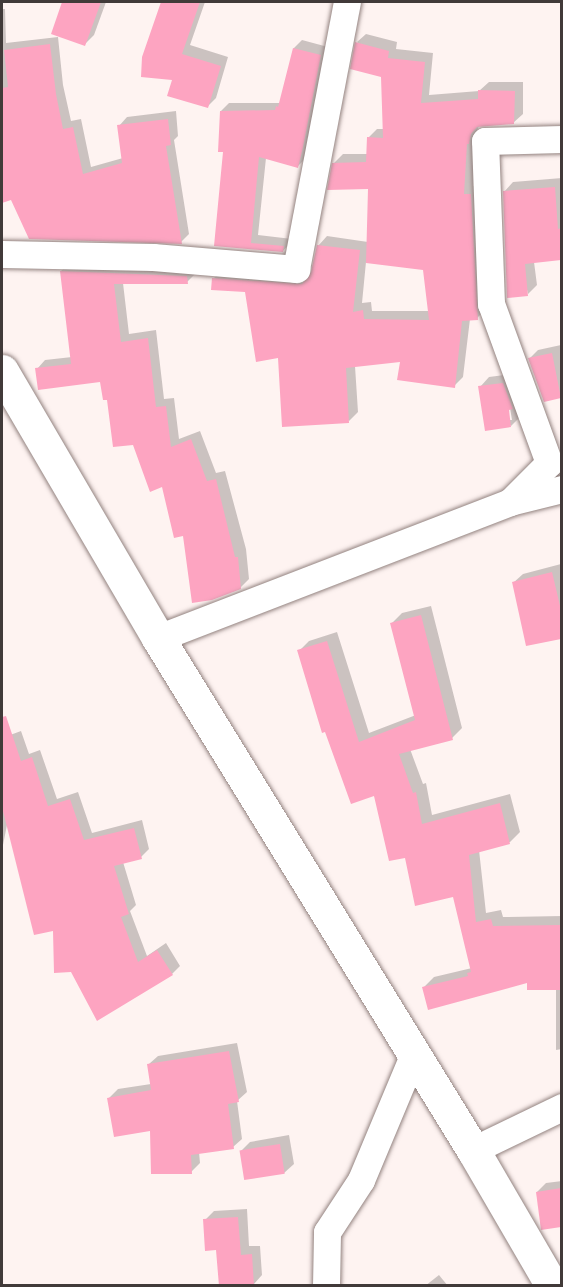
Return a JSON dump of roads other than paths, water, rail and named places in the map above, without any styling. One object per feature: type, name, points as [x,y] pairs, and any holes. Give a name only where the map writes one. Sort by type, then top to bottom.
[{"type":"street","points":[[2,254],[153,257],[296,269],[347,2]]},
{"type":"street","points":[[510,502],[549,463],[491,304],[485,141],[561,139]]},
{"type":"street","points":[[2,371],[158,638],[473,1150],[552,1286]]},
{"type":"street","points":[[158,638],[510,502],[561,489]]},
{"type":"street","points":[[326,1286],[327,1232],[361,1180],[414,1053]]},
{"type":"street","points":[[473,1150],[561,1107]]}]
